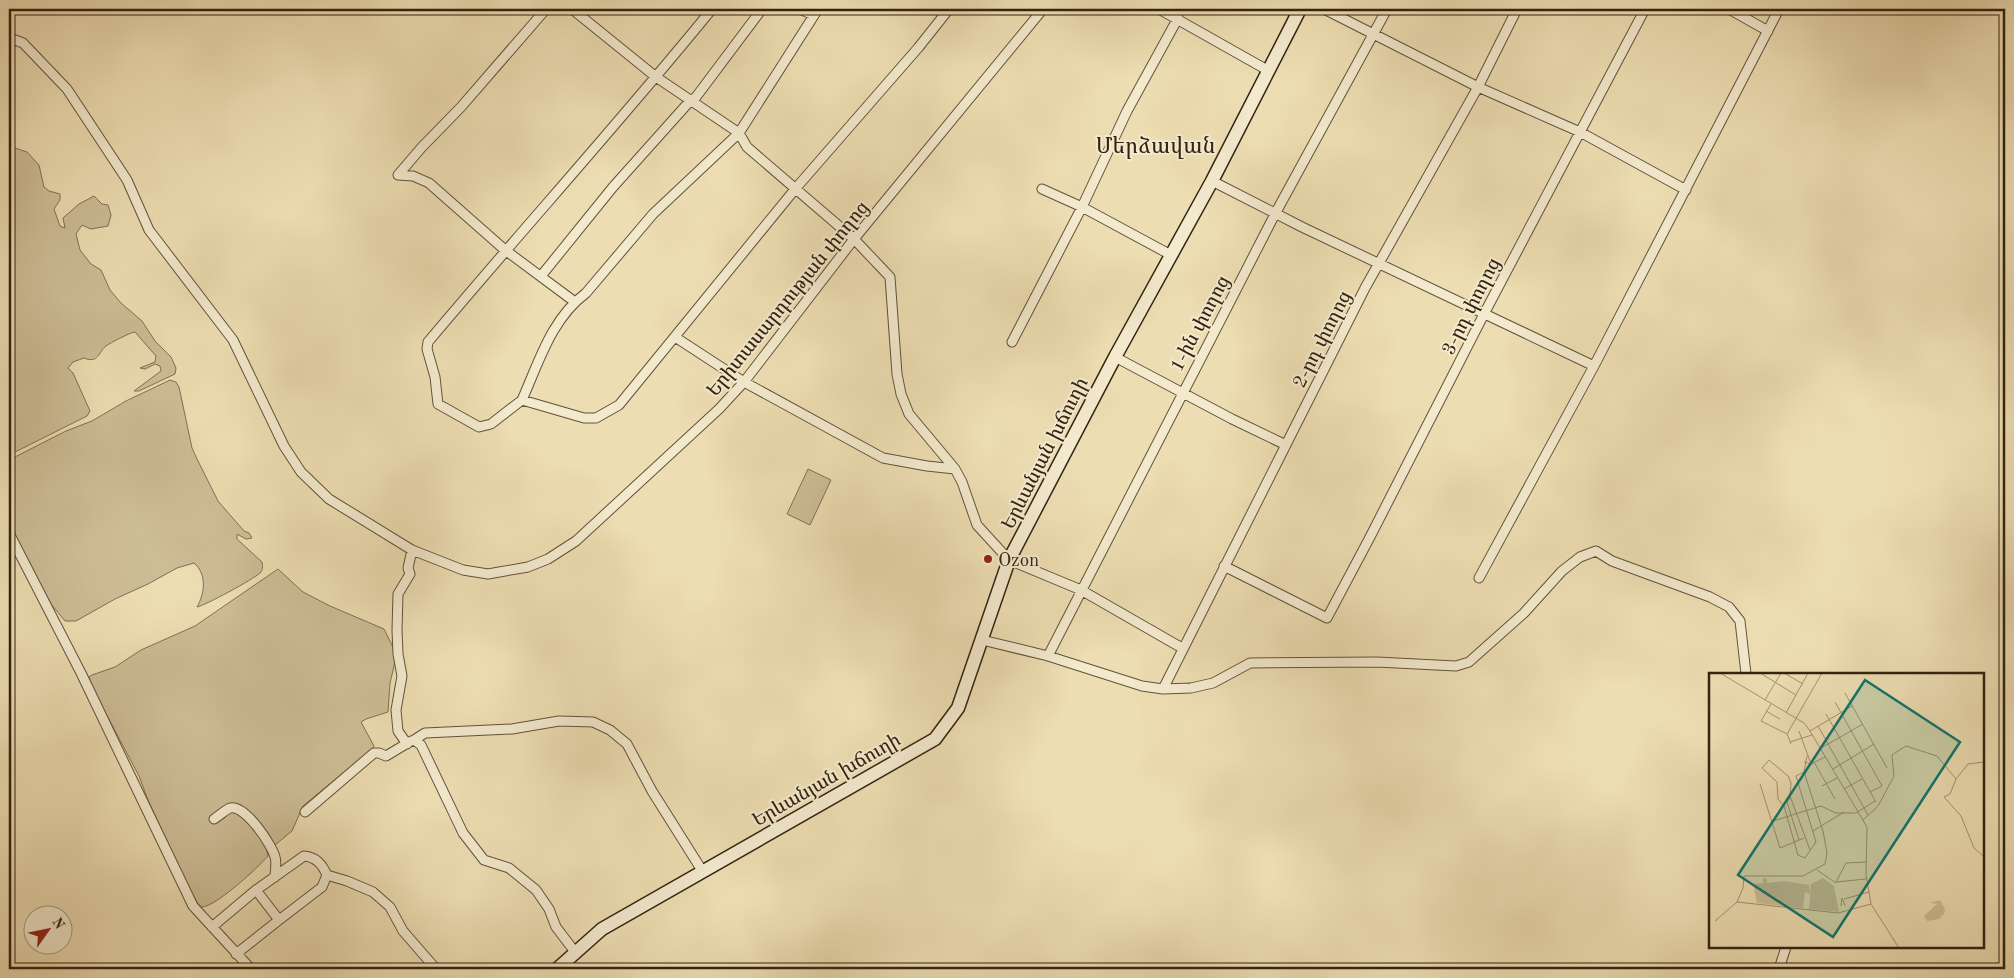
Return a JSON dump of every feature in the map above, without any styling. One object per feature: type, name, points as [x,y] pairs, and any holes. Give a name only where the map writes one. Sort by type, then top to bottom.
[{"type":"main road","name":"Երևանյան խճուղի","points":[[557,969],[602,929],[935,739],[958,708],[1009,560],[1115,357],[1212,182],[1300,9]]},
{"type":"street","points":[[546,9],[461,107],[422,146],[398,175],[413,176],[430,183],[505,250],[575,302]]},
{"type":"street","points":[[572,9],[656,77],[740,133],[747,147],[854,239],[890,277],[897,374],[901,394],[909,414],[955,469],[962,482],[977,524],[1009,560],[1081,590],[1182,648]]},
{"type":"street","points":[[712,9],[656,77],[505,250],[428,342],[427,349],[435,377],[438,404],[479,427],[491,424],[522,400],[552,331],[575,302],[586,293],[653,214],[740,133],[816,12],[799,9]]},
{"type":"street","points":[[541,276],[613,187],[690,100],[696,97],[762,9]]},
{"type":"street","points":[[522,400],[584,418],[596,418],[619,405],[796,188],[918,48],[949,9]]},
{"type":"street","name":"Երիտասարդության փողոց","points":[[9,43],[15,40],[23,43],[67,89],[127,180],[149,230],[233,340],[284,446],[301,472],[328,499],[412,550],[463,570],[488,574],[528,567],[548,559],[576,541],[719,409],[744,382],[854,239],[1043,9]]},
{"type":"street","points":[[1159,9],[1269,71]]},
{"type":"street","points":[[1324,9],[1478,87],[1580,132],[1686,190]]},
{"type":"street","name":"1-ին փողոց","points":[[1048,656],[1181,393],[1275,214],[1387,9]]},
{"type":"street","name":"2-րդ փողոց","points":[[1163,689],[1182,648],[1379,263],[1478,87],[1517,9]]},
{"type":"street","name":"3-րդ փողոց","points":[[1224,566],[1327,618],[1370,539],[1484,314],[1645,9]]},
{"type":"street","points":[[1729,9],[1768,31]]},
{"type":"street","points":[[1479,578],[1594,366],[1779,9]]},
{"type":"street","points":[[1012,342],[1082,207],[1127,110],[1178,18]]},
{"type":"street","points":[[1212,182],[1594,366]]},
{"type":"street","points":[[1042,189],[1082,207],[1171,255]]},
{"type":"street","points":[[675,337],[744,382],[883,458],[955,469]]},
{"type":"street","points":[[1115,357],[1181,393],[1286,445]]},
{"type":"street","points":[[9,533],[81,673],[193,906],[251,969]]},
{"type":"street","points":[[412,550],[408,568],[410,574],[398,594],[398,654],[402,676],[396,710],[398,731],[410,742],[421,745],[463,833],[484,860],[508,868],[536,890],[549,909],[556,927],[575,952]]},
{"type":"street","points":[[982,640],[1048,656],[1142,686],[1163,689],[1191,688],[1213,683],[1250,663],[1377,662],[1456,666],[1469,662],[1524,613],[1562,571],[1580,557],[1596,551],[1612,561],[1710,597],[1728,607],[1740,621],[1746,673]]},
{"type":"street","points":[[305,812],[374,753],[386,756],[425,733],[512,729],[559,721],[593,722],[610,730],[627,744],[652,791],[703,872]]},
{"type":"street","points":[[214,819],[230,808],[237,808],[250,817],[276,858],[275,877]]},
{"type":"street","points":[[212,927],[256,890],[304,856],[317,859],[327,875],[372,892],[390,907],[403,930],[436,969]]},
{"type":"street","points":[[236,954],[322,887],[327,875]]},
{"type":"street","points":[[256,890],[279,920]]},
{"type":"street","points":[[1778,969],[1786,948]]},
{"type":"shaded area","points":[[9,146],[27,152],[39,165],[44,187],[49,191],[60,194],[60,200],[54,209],[60,226],[65,228],[63,218],[79,204],[94,196],[102,204],[108,205],[111,215],[108,226],[91,229],[82,225],[76,234],[80,250],[91,264],[101,270],[110,290],[121,303],[142,321],[155,341],[171,357],[176,368],[175,374],[139,391],[134,391],[161,371],[160,366],[155,364],[145,369],[140,368],[155,362],[156,356],[135,332],[103,348],[93,360],[84,358],[73,362],[68,368],[73,373],[90,411],[87,416],[9,455]]},
{"type":"shaded area","points":[[170,380],[176,382],[179,387],[192,448],[197,459],[218,501],[252,538],[246,539],[237,534],[237,539],[262,562],[262,571],[239,586],[197,607],[202,596],[203,578],[194,563],[177,568],[76,621],[65,621],[47,599],[14,536],[15,531],[10,526],[9,460],[66,431],[92,421],[126,401]]},
{"type":"shaded area","points":[[808,469],[831,480],[810,525],[787,514]]},
{"type":"shaded area","points":[[278,569],[303,592],[330,606],[384,629],[393,647],[395,662],[390,683],[388,712],[361,722],[374,746],[373,748],[303,806],[292,831],[275,845],[272,844],[251,816],[233,811],[247,818],[266,847],[268,856],[226,894],[202,907],[198,904],[187,885],[139,776],[94,691],[89,677],[115,667],[141,650],[195,626]]},
{"type":"place","name":"Ozon","points":[[988,559]]},
{"type":"district","name":"Մերձավան","points":[[1156,146]]}]
